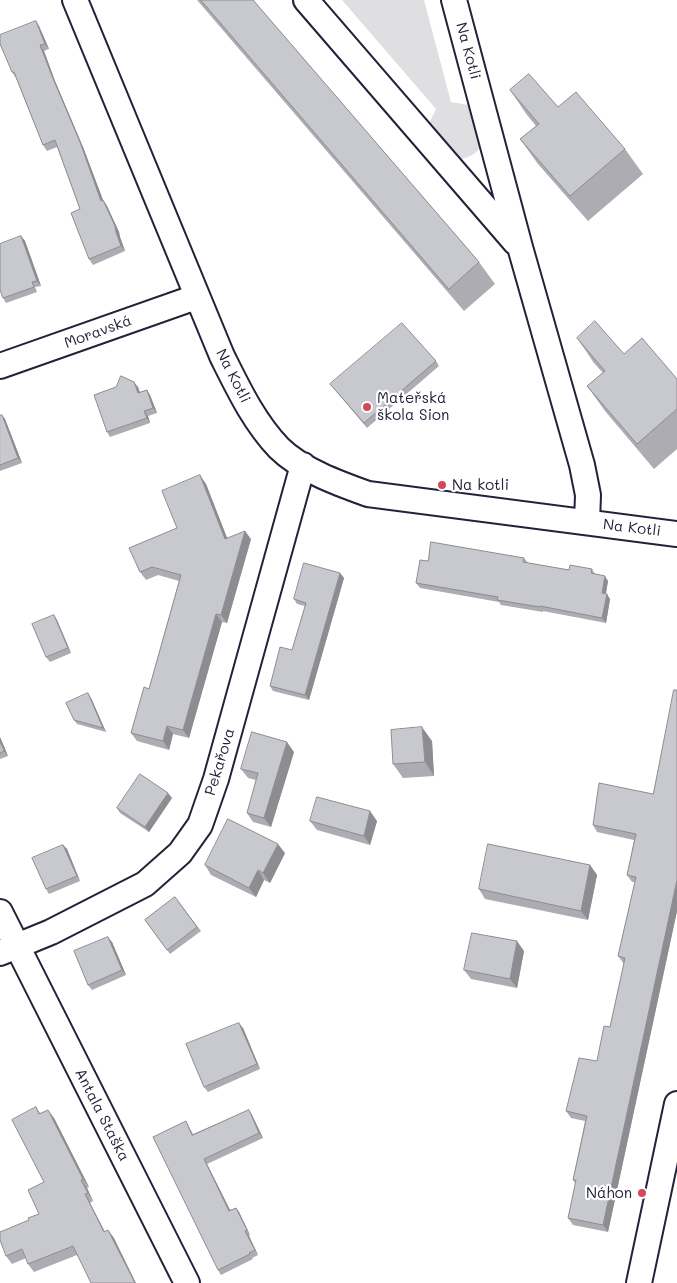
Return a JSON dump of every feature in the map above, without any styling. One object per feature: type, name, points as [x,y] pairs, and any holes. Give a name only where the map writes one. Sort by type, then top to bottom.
[{"type":"street","name":"Na Kotli","points":[[75,0],[196,297],[222,356],[250,408],[280,449],[303,465],[335,482],[368,494],[677,534]]},
{"type":"street","name":"Na Kotli","points":[[306,0],[520,247]]},
{"type":"street","name":"Na Kotli","points":[[454,0],[520,247],[582,465],[588,495],[587,522]]},
{"type":"street","name":"Moravská","points":[[0,366],[196,297]]},
{"type":"street","name":"Pekařova","points":[[8,950],[52,932],[144,884],[180,853],[200,824],[219,769],[303,465]]},
{"type":"street","name":"Antala Staška","points":[[0,912],[8,950],[187,1283]]},
{"type":"street","points":[[639,1283],[677,1104]]},
{"type":"shaded area","points":[[342,0],[424,0],[451,102],[474,106],[482,141],[477,152],[466,158],[458,159],[426,130],[436,109]]},
{"type":"building","points":[[201,0],[253,0],[479,262],[449,289]]},
{"type":"building","points":[[36,21],[45,44],[40,45],[80,142],[101,201],[103,200],[115,226],[121,246],[89,259],[71,213],[80,209],[55,140],[43,145],[14,72],[12,72],[0,44],[0,35]]},
{"type":"building","points":[[529,74],[558,107],[576,92],[625,149],[570,196],[520,139],[539,124],[510,90]]},
{"type":"building","points":[[21,236],[37,281],[32,282],[34,287],[3,298],[0,290],[0,244]]},
{"type":"building","points":[[595,321],[624,354],[642,338],[677,379],[677,409],[637,444],[587,386],[605,371],[577,338]]},
{"type":"building","points":[[402,323],[436,361],[364,423],[330,384]]},
{"type":"building","points":[[121,376],[134,382],[138,393],[147,390],[153,408],[144,411],[147,418],[107,432],[94,395],[116,387]]},
{"type":"building","points":[[0,415],[2,415],[18,458],[0,465]]},
{"type":"building","points":[[200,475],[225,539],[245,531],[221,615],[216,614],[183,730],[167,726],[163,741],[131,733],[144,687],[149,689],[181,575],[152,567],[140,572],[129,548],[177,528],[162,491]]},
{"type":"building","points":[[431,542],[524,558],[523,562],[569,570],[570,565],[592,569],[591,573],[605,576],[602,593],[607,594],[602,618],[497,600],[498,597],[416,583],[420,560],[428,561]]},
{"type":"building","points":[[304,563],[340,573],[305,695],[270,686],[280,647],[292,650],[306,603],[294,599]]},
{"type":"building","points":[[54,615],[68,648],[46,657],[32,624]]},
{"type":"building","points":[[674,690],[677,690],[677,880],[603,1225],[568,1218],[576,1180],[573,1180],[587,1116],[566,1111],[579,1058],[597,1061],[604,1026],[610,1027],[625,958],[618,956],[636,877],[627,875],[636,834],[593,825],[599,783],[653,794]]},
{"type":"building","points":[[88,693],[103,728],[74,720],[66,703]]},
{"type":"building","points":[[422,727],[425,762],[393,764],[391,730]]},
{"type":"building","points":[[252,732],[287,742],[264,818],[247,813],[258,773],[241,769]]},
{"type":"building","points":[[0,741],[4,751],[0,753]]},
{"type":"building","points":[[140,774],[168,793],[145,827],[117,808]]},
{"type":"building","points":[[317,797],[370,811],[364,836],[310,821]]},
{"type":"building","points":[[228,819],[278,844],[263,873],[258,870],[249,888],[205,865]]},
{"type":"building","points":[[488,844],[590,865],[581,911],[479,889]]},
{"type":"building","points":[[63,845],[77,876],[46,889],[32,858]]},
{"type":"building","points":[[175,897],[197,927],[167,950],[145,920]]},
{"type":"building","points":[[472,933],[517,941],[510,979],[464,970]]},
{"type":"building","points":[[108,937],[122,970],[88,985],[74,951]]},
{"type":"building","points":[[239,1023],[257,1064],[204,1087],[186,1044]]},
{"type":"building","points":[[36,1107],[39,1114],[48,1110],[83,1179],[81,1180],[88,1193],[85,1194],[104,1232],[108,1230],[135,1283],[91,1283],[73,1246],[28,1264],[22,1249],[6,1256],[0,1240],[0,1232],[39,1214],[28,1190],[44,1182],[12,1120]]},
{"type":"building","points":[[249,1110],[259,1133],[204,1159],[229,1211],[236,1208],[255,1250],[218,1270],[153,1137],[186,1121],[192,1135]]},
{"type":"place","name":"Mateřská škola Sion","points":[[367,407]]},
{"type":"place","name":"Na kotli","points":[[442,485]]},
{"type":"place","name":"Náhon","points":[[642,1193]]}]
